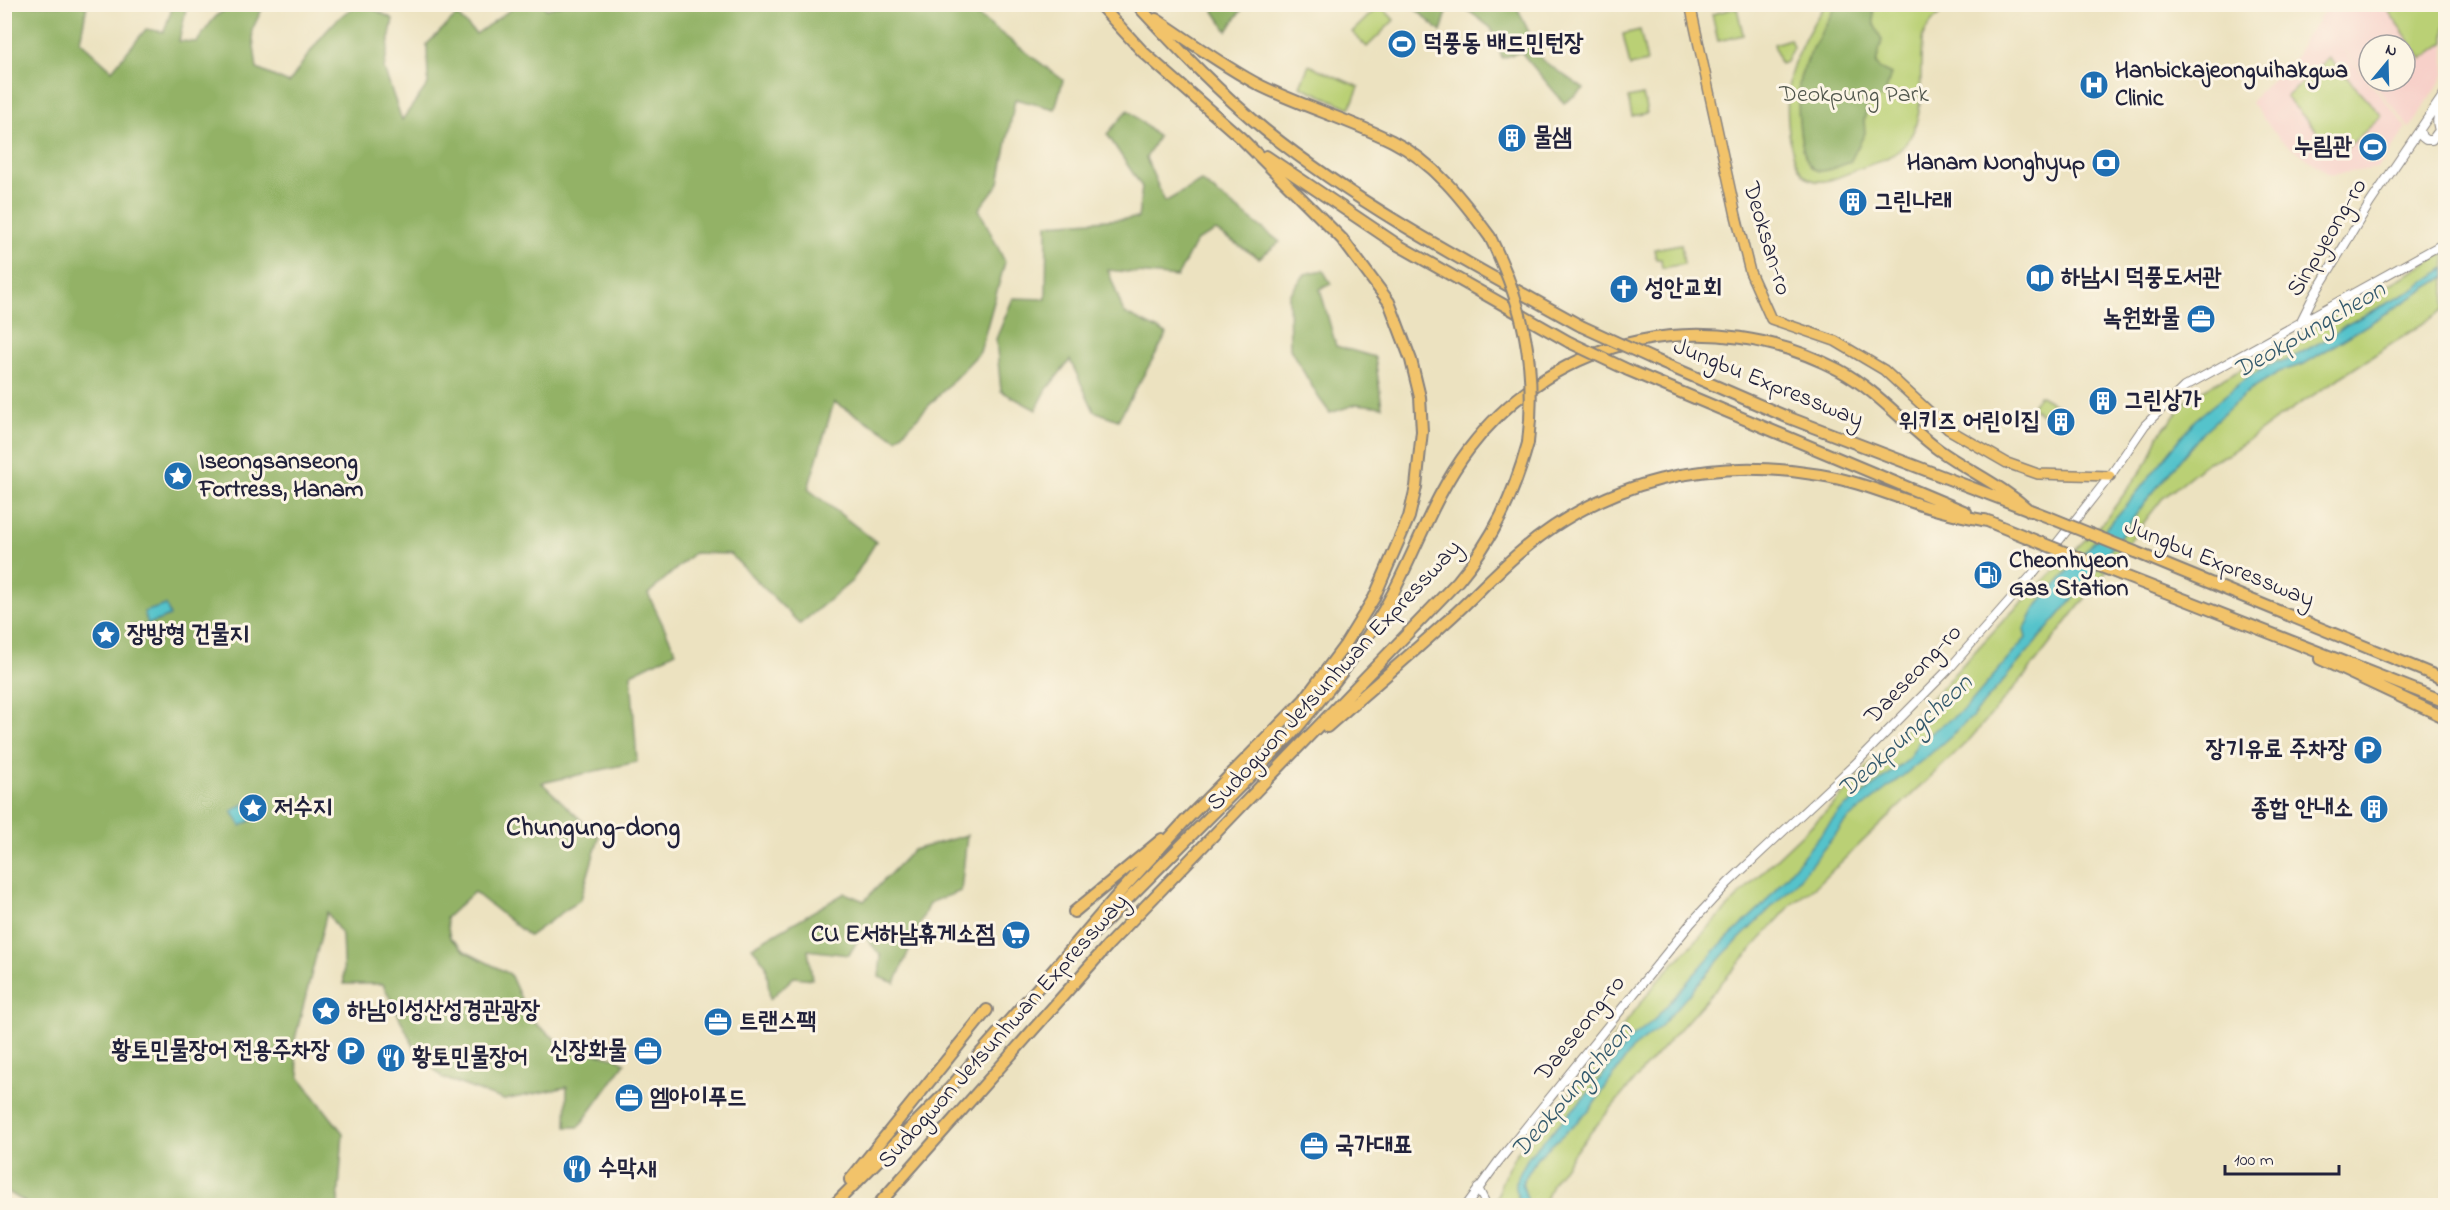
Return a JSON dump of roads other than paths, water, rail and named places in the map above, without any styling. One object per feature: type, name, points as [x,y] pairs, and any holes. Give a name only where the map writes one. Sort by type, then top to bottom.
[{"type":"highway","name":"Sudogwon Je1sunhwan Expressway","points":[[856,1178],[949,1089],[1184,822],[1304,700],[1345,645],[1374,598],[1409,517],[1420,462],[1422,431],[1420,397],[1411,360],[1389,302],[1342,239],[1241,138],[1143,52],[1098,4]]},
{"type":"highway","name":"Sudogwon Je1sunhwan Expressway","points":[[879,1203],[1109,945],[1450,590],[1480,555],[1502,518],[1518,479],[1528,443],[1532,408],[1527,340],[1520,308],[1506,269],[1490,237],[1466,203],[1440,176],[1401,147],[1258,84],[1139,7]]},
{"type":"highway","name":"Jungbu Expressway","points":[[1139,7],[1221,92],[1265,130],[1322,172],[1457,257],[1581,326],[1787,417],[2051,518],[2445,681]]},
{"type":"highway","name":"Jungbu Expressway","points":[[1241,138],[1317,192],[1398,244],[1569,342],[1628,370],[2034,540],[2445,702]]},
{"type":"highway","points":[[1043,982],[1292,734],[1339,678],[1374,627],[1446,485],[1468,450],[1494,418],[1518,398],[1572,364],[1618,345],[1671,335],[1726,335],[1782,346],[1822,362],[1869,389],[1940,451],[2009,492],[2030,511]]},
{"type":"highway","points":[[1273,775],[1447,621],[1520,552],[1576,512],[1635,485],[1681,474],[1732,469],[1776,469],[1860,483],[1937,510],[1991,522]]},
{"type":"highway","points":[[2289,640],[2330,664],[2445,717]]},
{"type":"highway","points":[[1074,912],[1140,855],[1184,822]]},
{"type":"highway","points":[[832,1206],[987,1010]]},
{"type":"main road","name":"Deoksan-ro","points":[[1690,4],[1750,272],[1771,319],[1835,342],[1884,370],[1948,429],[2007,463],[2038,474],[2110,476]]},
{"type":"street","name":"Sinpyeong-ro","points":[[2300,323],[2313,297],[2370,203],[2445,91]]},
{"type":"street","points":[[2411,144],[2435,138],[2439,115],[2445,102]]},
{"type":"street","points":[[2431,123],[2443,141],[2444,152],[2422,137],[2421,128],[2431,123]]},
{"type":"street","name":"Daeseong-ro","points":[[1466,1206],[1690,923],[1728,883],[1854,765],[1948,670],[2009,602],[2110,476],[2145,425],[2184,387],[2445,242]]},
{"type":"street","points":[[1478,1188],[1487,1206]]},
{"type":"water","points":[[2445,268],[2445,277],[2304,364],[2279,372],[2251,389],[2204,431],[2145,502],[2084,586],[1972,717],[1929,755],[1847,820],[1795,884],[1725,953],[1661,1026],[1632,1049],[1589,1111],[1537,1158],[1522,1183],[1529,1205],[1519,1205],[1515,1182],[1529,1156],[1595,1086],[1628,1041],[1654,1020],[1720,945],[1762,906],[1840,811],[1908,760],[1919,741],[1966,708],[2026,638],[2024,630],[2036,607],[2130,501],[2195,420],[2246,378],[2275,362],[2286,361],[2330,337],[2346,325],[2411,291]]},
{"type":"water","points":[[166,605],[170,616],[148,624],[144,612]]},
{"type":"water","points":[[256,797],[266,812],[241,826],[232,811]]},
{"type":"place","name":"덕풍동 배드민턴장","points":[[1402,44]]},
{"type":"place","name":"Hanbickajeonguihakgwa Clinic","points":[[2094,85]]},
{"type":"place","name":"물샘","points":[[1512,138]]},
{"type":"place","name":"누림관","points":[[2373,147]]},
{"type":"place","name":"Hanam Nonghyup","points":[[2106,163]]},
{"type":"place","name":"그린나래","points":[[1853,202]]},
{"type":"place","name":"하남시 덕풍도서관","points":[[2040,278]]},
{"type":"place","name":"성안교회","points":[[1624,289]]},
{"type":"place","name":"녹원화물","points":[[2201,319]]},
{"type":"place","name":"그린상가","points":[[2103,401]]},
{"type":"place","name":"위키즈 어린이집","points":[[2061,422]]},
{"type":"place","name":"Iseongsanseong Fortress, Hanam","points":[[178,476]]},
{"type":"place","name":"Cheonhyeon Gas Station","points":[[1988,575]]},
{"type":"place","name":"장방형 건물지","points":[[106,635]]},
{"type":"place","name":"장기유료 주차장","points":[[2368,750]]},
{"type":"place","name":"저수지","points":[[253,808]]},
{"type":"place","name":"종합 안내소","points":[[2374,809]]},
{"type":"place","name":"CU E서하남휴게소점","points":[[1016,935]]},
{"type":"place","name":"하남이성산성경관광장","points":[[326,1011]]},
{"type":"place","name":"트랜스팩","points":[[718,1022]]},
{"type":"place","name":"황토민물장어 전용주차장","points":[[351,1051]]},
{"type":"place","name":"신장화물","points":[[648,1051]]},
{"type":"place","name":"황토민물장어","points":[[391,1058]]},
{"type":"place","name":"엠아이푸드","points":[[629,1098]]},
{"type":"place","name":"국가대표","points":[[1314,1146]]},
{"type":"place","name":"수막새","points":[[577,1169]]},
{"type":"district","name":"Chungung-dong","points":[[593,828]]},
{"type":"park label","name":"Deokpung Park","points":[[1854,95]]},
{"type":"water label","name":"Deokpungcheon","points":[[2310,331]]},
{"type":"water label","name":"Deokpungcheon","points":[[1906,737]]},
{"type":"water label","name":"Deokpungcheon","points":[[1573,1091]]}]
